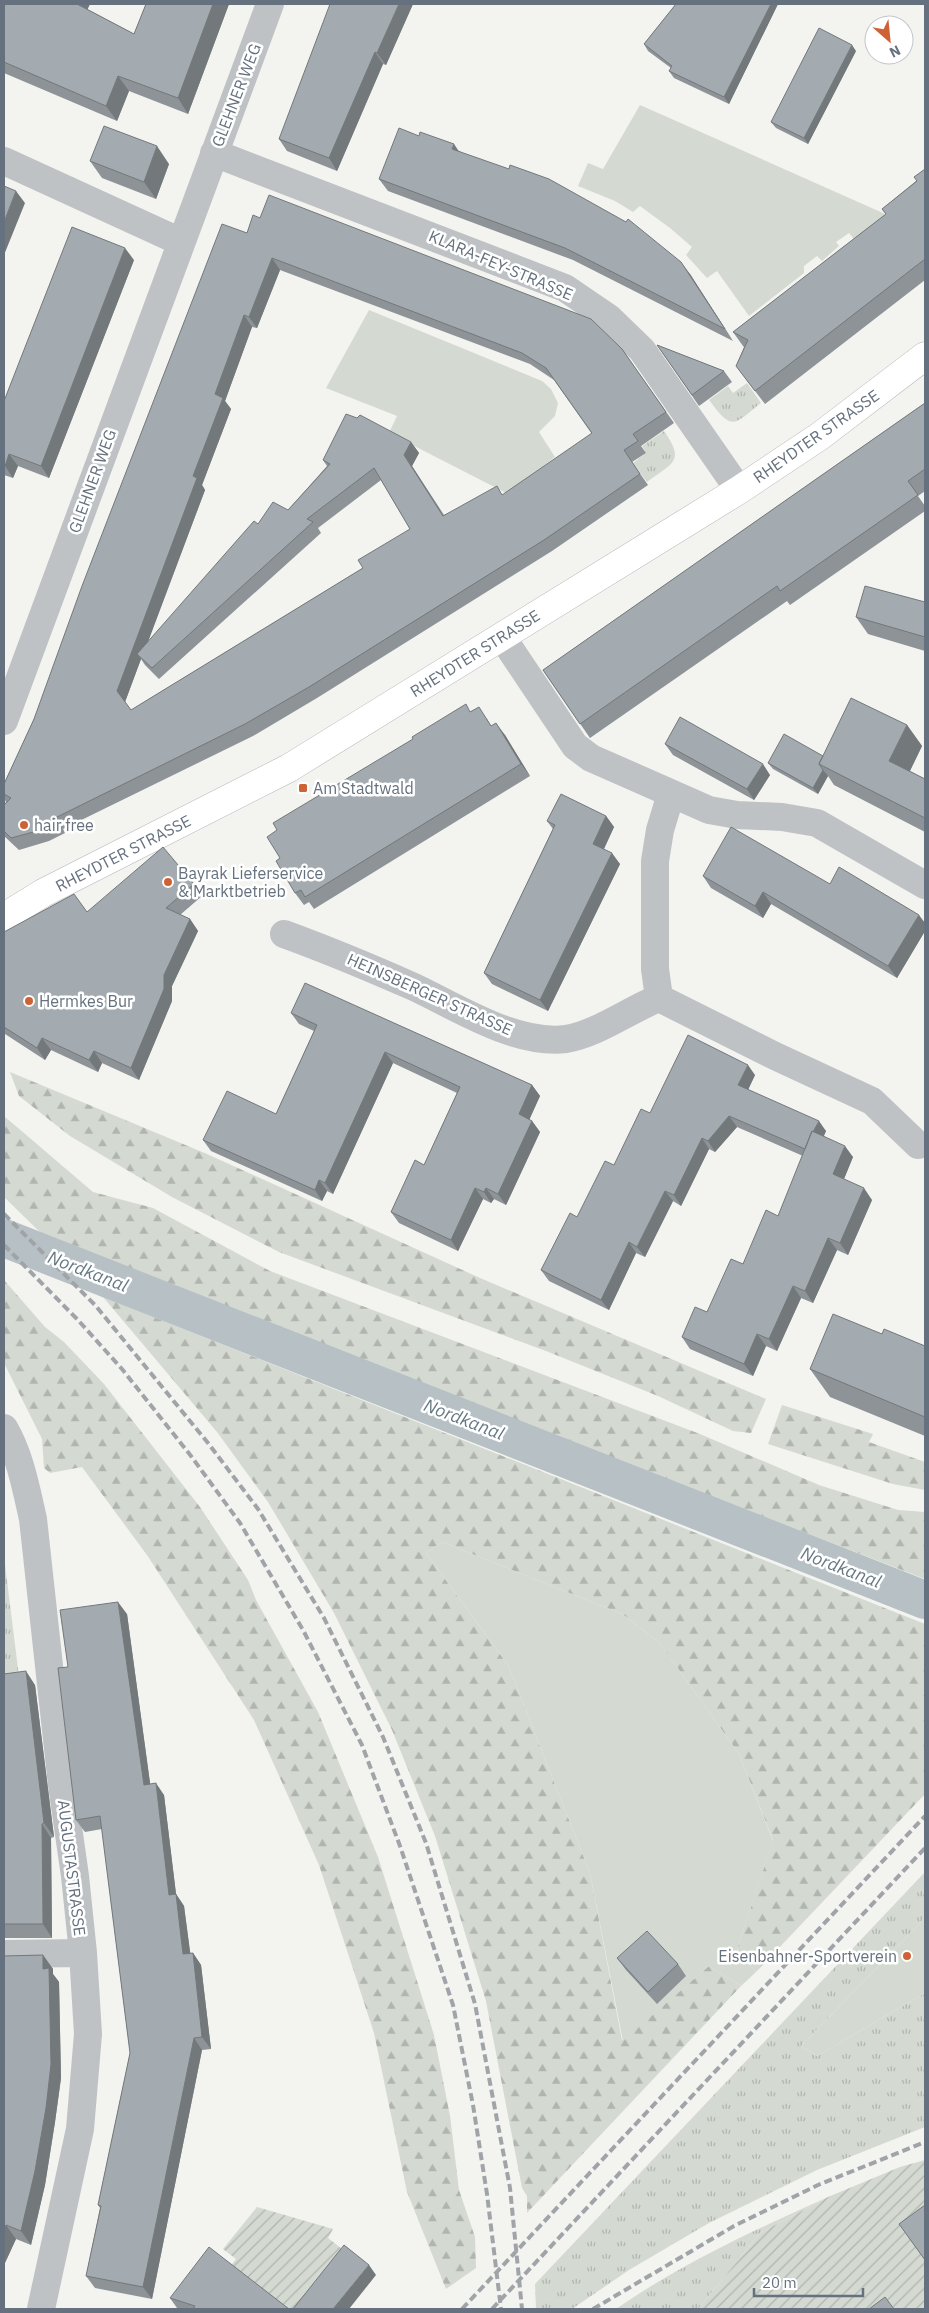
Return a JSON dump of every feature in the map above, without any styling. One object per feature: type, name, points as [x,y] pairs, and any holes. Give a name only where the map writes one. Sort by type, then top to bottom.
[{"type":"main road","name":"RHEYDTER STRASSE","points":[[4,917],[43,893],[289,768],[739,490],[820,436],[925,356]]},
{"type":"street","name":"GLEHNER WEG","points":[[4,721],[270,4]]},
{"type":"street","name":"KLARA-FEY-STRASSE","points":[[214,153],[565,288],[609,318],[642,350],[739,490]]},
{"type":"street","points":[[4,161],[181,242]]},
{"type":"street","points":[[502,637],[575,746],[591,758],[671,794],[718,812],[737,816],[782,817],[817,823],[925,885]]},
{"type":"street","points":[[671,794],[660,830],[655,861],[655,969],[659,998],[775,1056],[872,1101],[918,1145]]},
{"type":"street","name":"HEINSBERGER STRASSE","points":[[284,934],[341,955],[507,1030],[539,1039],[568,1038],[606,1024],[634,1008],[659,998]]},
{"type":"street","name":"AUGUSTASTRASSE","points":[[4,1428],[12,1441],[23,1476],[33,1519],[83,1953],[88,2034],[80,2129],[41,2309]]},
{"type":"street","points":[[4,1954],[83,1953]]},
{"type":"green space","points":[[640,105],[883,213],[890,221],[859,245],[849,233],[836,242],[839,246],[822,261],[817,256],[804,266],[804,273],[749,316],[717,271],[707,278],[686,255],[692,247],[670,228],[640,206],[633,212],[615,201],[578,186],[588,163],[603,169]]},
{"type":"green space","points":[[369,310],[542,381],[551,389],[558,403],[555,416],[539,432],[555,457],[508,494],[389,433],[397,416],[326,388]]},
{"type":"green space","points":[[747,383],[761,403],[739,420],[729,421],[723,417],[709,400],[728,386],[733,393]]},
{"type":"green space","points":[[664,431],[671,441],[675,456],[669,466],[647,482],[633,463],[646,453],[642,446]]},
{"type":"green space","points":[[10,1072],[207,1154],[480,1278],[766,1399],[751,1433],[733,1431],[658,1396],[546,1351],[279,1252],[172,1197],[70,1136],[19,1096]]},
{"type":"green space","points":[[4,1116],[93,1192],[153,1208],[270,1271],[700,1434],[819,1485],[898,1510],[925,1512],[925,1579],[46,1238],[4,1197]]},
{"type":"green space","points":[[4,1280],[45,1327],[64,1342],[104,1384],[200,1507],[248,1580],[256,1600],[318,1712],[378,1857],[434,2035],[450,2116],[459,2190],[475,2237],[476,2268],[446,2289],[407,2192],[374,2033],[319,1865],[254,1720],[147,1555],[82,1467],[50,1473],[44,1468],[42,1439],[4,1363]]},
{"type":"green space","points":[[103,1297],[925,1624],[925,1794],[756,1972],[737,1949],[773,1840],[739,1754],[659,1642],[622,1614],[442,1542],[426,1553],[508,1665],[590,1873],[622,2040],[709,1966],[741,1986],[527,2213],[527,2196],[522,2188],[486,2001],[435,1836],[392,1730],[334,1613],[268,1502],[217,1432]]},
{"type":"green space","points":[[782,1405],[873,1434],[869,1442],[925,1462],[925,1490],[893,1484],[768,1444]]},
{"type":"green space","points":[[442,1542],[622,1614],[659,1642],[739,1754],[773,1841],[737,1949],[756,1972],[741,1986],[709,1966],[623,2041],[590,1873],[508,1665],[426,1553]]},
{"type":"green space","points":[[4,1556],[20,1685],[6,1687],[4,1671]]},
{"type":"green space","points":[[925,1872],[925,1918],[801,2046],[817,2056],[925,1993],[925,2127],[817,2170],[709,2223],[629,2270],[572,2309],[536,2309],[535,2284]]},
{"type":"green space","name":"Eisenbahner-Sportverein","points":[[925,1918],[925,1993],[817,2056],[801,2046]]},
{"type":"green space","points":[[925,2160],[925,2309],[698,2309],[760,2233],[828,2197],[900,2167]]},
{"type":"green space","points":[[828,2197],[760,2233],[698,2309],[616,2309],[693,2262]]},
{"type":"green space","points":[[257,2207],[333,2229],[328,2238],[351,2256],[309,2309],[283,2309],[229,2268],[236,2259],[223,2249]]},
{"type":"building","points":[[4,4],[77,4],[134,34],[146,4],[213,4],[178,98],[118,76],[106,106],[4,62]]},
{"type":"building","points":[[330,4],[399,4],[377,53],[375,52],[329,158],[279,139]]},
{"type":"building","points":[[676,4],[771,4],[724,97],[669,71],[672,66],[644,44]]},
{"type":"building","points":[[819,28],[852,45],[804,138],[771,122]]},
{"type":"building","points":[[104,126],[157,146],[144,182],[90,161]]},
{"type":"building","points":[[399,128],[419,136],[420,132],[454,144],[452,149],[509,169],[510,165],[549,179],[626,222],[628,219],[681,262],[725,329],[565,248],[379,179]]},
{"type":"building","points":[[925,169],[925,259],[755,391],[736,366],[748,340],[733,332],[886,214],[882,209],[917,181],[914,177]]},
{"type":"building","points":[[4,186],[16,191],[4,222]]},
{"type":"building","points":[[269,195],[591,319],[622,349],[666,412],[633,434],[638,441],[624,450],[640,474],[544,540],[309,687],[245,724],[55,818],[57,822],[41,830],[11,838],[4,831],[4,805],[11,798],[4,794],[4,784],[34,719],[82,586],[222,224],[247,233],[253,215],[260,218]],"holes":[[[272,258],[522,353],[546,368],[592,433],[502,495],[497,486],[443,516],[404,455],[411,442],[360,415],[357,418],[346,414],[323,460],[330,464],[288,510],[273,502],[258,524],[254,521],[137,654],[152,668],[313,522],[307,519],[374,468],[410,529],[358,560],[363,568],[131,710],[117,691],[197,478],[193,476],[223,398],[215,394],[244,315],[249,317]]]},
{"type":"building","points":[[72,227],[125,248],[41,466],[9,454],[4,466],[4,401]]},
{"type":"building","points":[[657,345],[724,371],[692,395]]},
{"type":"building","points":[[925,403],[925,469],[908,481],[918,495],[780,591],[777,586],[580,724],[543,670]]},
{"type":"building","points":[[865,586],[925,602],[925,637],[856,617]]},
{"type":"building","points":[[851,698],[907,725],[889,761],[925,779],[925,818],[819,764]]},
{"type":"building","points":[[466,704],[470,712],[479,707],[491,726],[496,723],[521,764],[305,897],[301,890],[295,893],[276,861],[280,858],[267,837],[277,830],[273,823],[413,739],[412,737]]},
{"type":"building","points":[[680,717],[763,764],[747,789],[665,744]]},
{"type":"building","points":[[784,734],[823,756],[819,764],[823,770],[813,788],[768,763]]},
{"type":"building","points":[[561,794],[606,816],[593,844],[612,853],[540,1000],[484,973],[555,825],[547,821]]},
{"type":"building","points":[[731,827],[830,884],[839,867],[919,915],[888,966],[763,892],[755,906],[703,876]]},
{"type":"building","points":[[163,847],[194,884],[166,908],[190,919],[164,975],[164,989],[131,1068],[94,1051],[89,1060],[42,1038],[37,1048],[4,1027],[4,932],[74,894],[87,912]]},
{"type":"building","points":[[305,983],[532,1085],[519,1114],[532,1121],[498,1194],[486,1188],[484,1192],[475,1188],[451,1240],[391,1212],[415,1160],[424,1165],[460,1087],[385,1052],[325,1183],[319,1180],[315,1190],[203,1140],[227,1091],[276,1114],[317,1025],[291,1013]]},
{"type":"building","points":[[688,1035],[748,1065],[738,1085],[819,1121],[812,1131],[805,1149],[729,1116],[708,1141],[702,1138],[674,1195],[665,1191],[637,1247],[629,1242],[601,1300],[541,1270],[570,1213],[577,1217],[605,1161],[614,1165],[641,1109],[650,1113]]},
{"type":"building","points":[[812,1131],[845,1146],[833,1174],[864,1188],[840,1243],[828,1238],[805,1291],[793,1286],[769,1339],[757,1334],[744,1364],[682,1337],[695,1307],[707,1312],[731,1259],[743,1264],[766,1210],[778,1216]]},
{"type":"building","points":[[833,1314],[882,1334],[884,1329],[925,1346],[925,1417],[810,1369]]},
{"type":"building","points":[[118,1602],[144,1785],[156,1783],[169,1895],[176,1894],[183,1954],[193,1953],[202,2037],[194,2038],[143,2287],[86,2276],[101,2206],[98,2205],[130,2053],[100,1816],[76,1820],[58,1668],[68,1667],[60,1610]]},
{"type":"building","points":[[26,1671],[44,1823],[42,1824],[43,1924],[4,1924],[4,1674]]},
{"type":"building","points":[[647,1931],[678,1964],[648,1992],[617,1958]]},
{"type":"building","points":[[43,1955],[43,1969],[49,1968],[51,2064],[46,2108],[35,2171],[21,2231],[6,2225],[4,2230],[4,1956]]},
{"type":"building","points":[[925,2205],[925,2260],[899,2224]]},
{"type":"building","points":[[344,2245],[369,2265],[333,2309],[293,2309]]},
{"type":"building","points":[[209,2247],[289,2309],[193,2309],[195,2306],[170,2298]]},
{"type":"building","points":[[885,2297],[894,2309],[869,2309]]},
{"type":"waterway","name":"Nordkanal","points":[[4,1238],[925,1600]]},
{"type":"railway","points":[[4,1214],[95,1305],[208,1443],[258,1509],[324,1618],[383,1737],[426,1843],[475,2004],[510,2188],[522,2309]]},
{"type":"railway","points":[[4,1245],[77,1319],[122,1369],[191,1456],[240,1523],[303,1630],[362,1745],[400,1846],[453,2005],[473,2105],[487,2194],[501,2309]]},
{"type":"railway","points":[[462,2309],[925,1816]]},
{"type":"railway","points":[[492,2309],[925,1848]]},
{"type":"railway","points":[[593,2309],[734,2226],[818,2185],[925,2142]]},
{"type":"place","name":"Am Stadtwald","points":[[303,788]]},
{"type":"place","name":"hair free","points":[[24,825]]},
{"type":"place","name":"Bayrak Lieferservice & Marktbetrieb","points":[[168,882]]},
{"type":"place","name":"Hermkes Bur","points":[[29,1001]]},
{"type":"place","name":"Eisenbahner-Sportverein","points":[[907,1956]]}]
